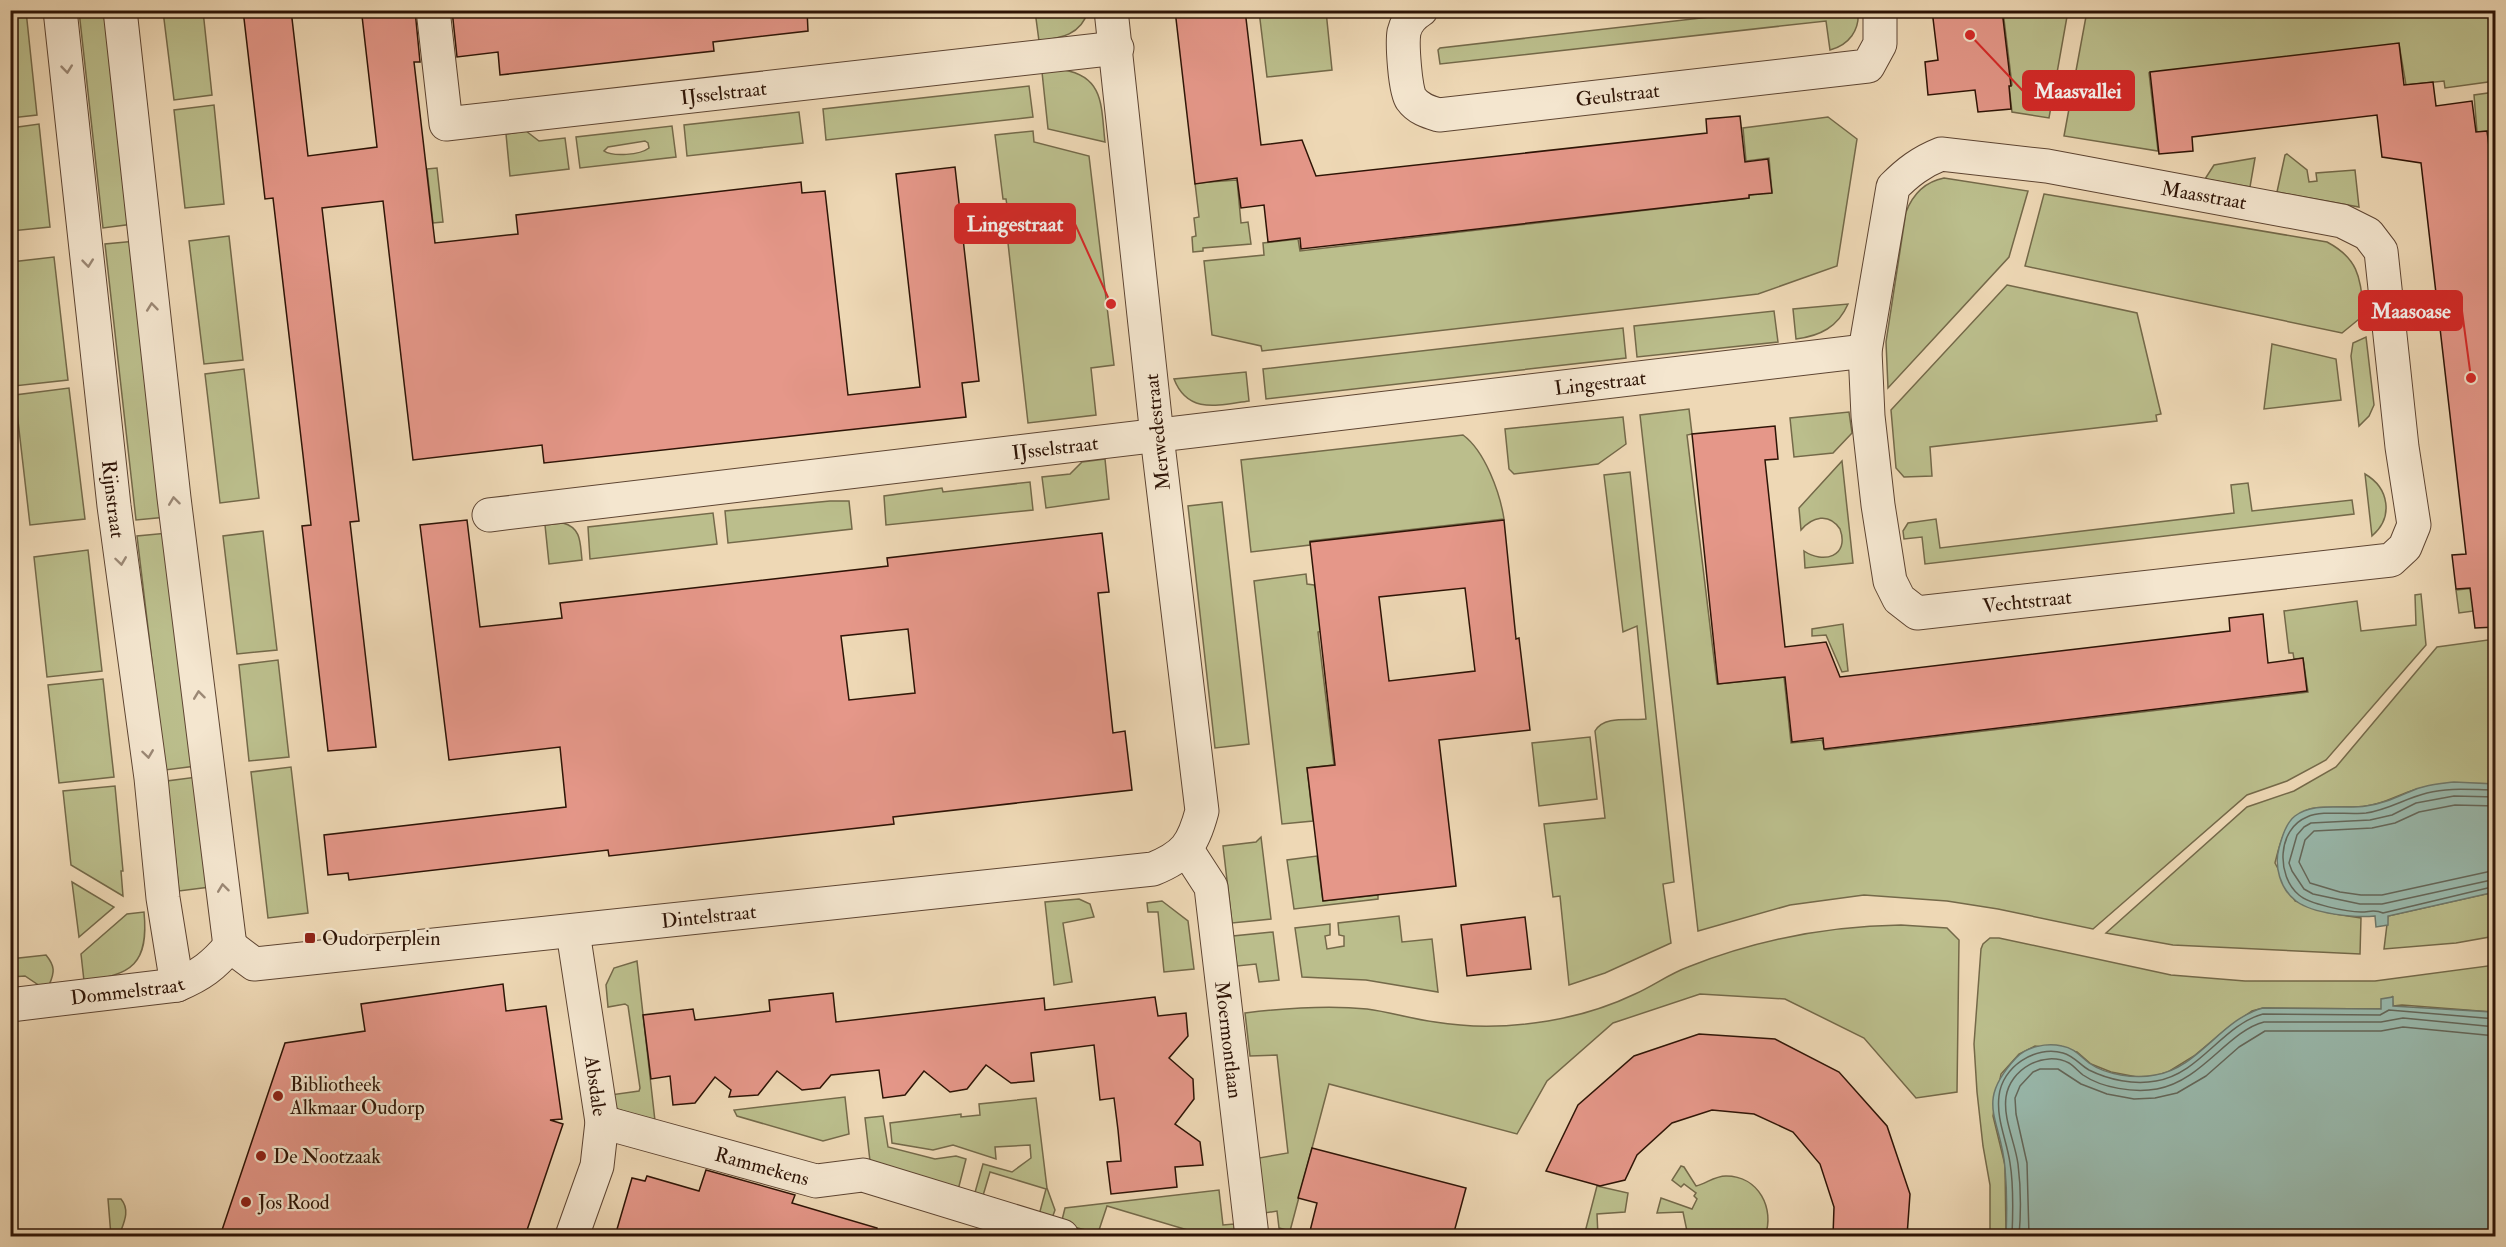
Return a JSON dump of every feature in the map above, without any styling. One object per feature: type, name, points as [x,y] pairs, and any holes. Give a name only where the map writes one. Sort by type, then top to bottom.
[{"type":"street","name":"Rijnstraat","points":[[60,10],[114,506],[151,778],[163,898],[177,985]]},
{"type":"street","points":[[120,10],[174,498],[230,946]]},
{"type":"street","name":"IJsselstraat","points":[[433,10],[446,124],[1117,48]]},
{"type":"street","name":"Merwedestraat","points":[[1111,10],[1117,48],[1157,435],[1202,812],[1196,835],[1187,849]]},
{"type":"street","name":"Geulstraat","points":[[1421,10],[1413,15],[1404,31],[1403,58],[1408,88],[1410,98],[1424,111],[1440,115],[1868,66],[1880,44],[1880,10]]},
{"type":"street","name":"Maasstraat","points":[[1865,351],[1893,187],[1923,161],[1941,154],[2047,166],[2342,220],[2368,234],[2381,251],[2402,447],[2414,525],[2405,547]]},
{"type":"street","name":"Lingestraat","points":[[1157,435],[1865,351]]},
{"type":"street","name":"Vechtstraat","points":[[1865,351],[1869,428],[1890,581],[1899,599],[1917,613],[2391,561],[2405,547]]},
{"type":"street","name":"IJsselstraat","points":[[489,515],[1157,435]]},
{"type":"street","name":"Dintelstraat","points":[[230,946],[254,963],[573,932],[1153,869],[1173,861],[1187,849]]},
{"type":"street","name":"Moermontlaan","points":[[1187,849],[1211,887],[1252,1236]]},
{"type":"street","name":"Absdale","points":[[572,1236],[597,1166],[603,1122],[573,932]]},
{"type":"street","name":"Dommelstraat","points":[[10,1005],[177,985],[213,966],[230,946]]},
{"type":"street","name":"Rammekens","points":[[603,1122],[816,1180],[863,1175],[1062,1236]]},
{"type":"green space","points":[[1771,10],[1858,11],[1858,18],[1852,36],[1837,48],[1830,50],[1826,21],[1440,64],[1438,50],[1440,48]]},
{"type":"green space","points":[[10,11],[26,11],[37,115],[11,118]]},
{"type":"green space","points":[[79,11],[109,11],[133,224],[103,228]]},
{"type":"green space","points":[[163,11],[203,11],[212,95],[174,100]]},
{"type":"green space","points":[[1035,11],[1088,11],[1085,19],[1069,34],[1039,41]]},
{"type":"green space","points":[[1259,11],[1326,11],[1332,70],[1267,77]]},
{"type":"green space","points":[[2003,11],[2068,11],[2049,118],[2012,112],[2009,86],[2012,85]]},
{"type":"green space","points":[[2087,11],[2495,11],[2495,81],[2445,88],[2444,81],[2406,85],[2399,44],[2149,73],[2158,151],[2064,136]]},
{"type":"green space","points":[[1064,70],[1087,79],[1094,87],[1101,106],[1105,142],[1048,129],[1042,72]]},
{"type":"green space","points":[[1029,86],[1033,117],[826,140],[823,109]]},
{"type":"green space","points":[[2496,92],[2495,187],[2489,131],[2477,132],[2474,95]]},
{"type":"green space","points":[[214,105],[224,204],[185,208],[174,110]]},
{"type":"green space","points":[[799,112],[803,143],[687,156],[684,125]]},
{"type":"green space","points":[[1828,117],[1857,139],[1837,266],[1758,294],[1262,351],[1261,346],[1212,335],[1204,261],[1264,255],[1263,243],[1298,239],[1300,251],[1749,198],[1749,195],[1772,192],[1769,158],[1746,161],[1743,128]]},
{"type":"green space","points":[[39,124],[50,227],[11,231],[11,128]]},
{"type":"green space","points":[[672,126],[676,157],[580,168],[576,137]],"holes":[[[645,141],[649,148],[633,154],[620,155],[604,151],[608,147]]]},
{"type":"green space","points":[[526,131],[539,141],[565,138],[569,169],[510,176],[506,134]]},
{"type":"green space","points":[[1033,131],[1034,142],[1089,156],[1114,365],[1091,368],[1096,415],[1028,423],[1007,234],[1011,233],[1006,199],[1003,199],[995,135]]},
{"type":"green space","points":[[2287,154],[2307,170],[2309,182],[2317,181],[2316,173],[2355,170],[2359,207],[2277,192]]},
{"type":"green space","points":[[2255,158],[2250,187],[2205,179],[2214,165]]},
{"type":"green space","points":[[437,168],[443,222],[433,223],[427,169]]},
{"type":"green space","points":[[1944,178],[2028,191],[2009,257],[1888,388],[1886,342],[1906,212],[1920,190],[1931,182]]},
{"type":"green space","points":[[1237,180],[1241,223],[1248,222],[1251,244],[1203,248],[1203,251],[1193,252],[1192,237],[1196,236],[1194,218],[1199,217],[1195,183]]},
{"type":"green space","points":[[2044,194],[2327,242],[2347,256],[2353,264],[2360,281],[2364,315],[2342,333],[2025,266]]},
{"type":"green space","points":[[229,236],[243,360],[204,364],[189,241]]},
{"type":"green space","points":[[136,241],[167,517],[136,520],[105,244]]},
{"type":"green space","points":[[54,257],[68,380],[14,386],[10,355],[11,262]]},
{"type":"green space","points":[[2007,285],[2137,313],[2161,414],[2156,415],[2157,421],[1930,447],[1932,476],[1904,477],[1896,468],[1891,410]]},
{"type":"green space","points":[[1848,304],[1839,319],[1827,329],[1813,336],[1796,339],[1793,309]]},
{"type":"green space","points":[[1774,311],[1778,342],[1637,357],[1634,326]]},
{"type":"green space","points":[[1623,328],[1626,358],[1266,399],[1263,369]]},
{"type":"green space","points":[[2366,337],[2374,405],[2369,416],[2359,426],[2351,356],[2353,343]]},
{"type":"green space","points":[[2272,344],[2336,359],[2341,400],[2264,409]]},
{"type":"green space","points":[[244,369],[259,498],[220,503],[205,374]]},
{"type":"green space","points":[[1246,372],[1249,401],[1227,404],[1196,403],[1187,398],[1174,379]]},
{"type":"green space","points":[[69,388],[85,519],[30,525],[15,395]]},
{"type":"green space","points":[[1689,409],[1692,434],[1687,435],[1717,684],[1784,677],[1791,743],[1822,740],[1825,750],[2308,692],[2303,658],[2294,659],[2293,653],[2289,653],[2284,611],[2357,601],[2361,631],[2416,625],[2415,595],[2421,594],[2426,645],[2326,760],[2287,781],[2247,795],[2093,929],[1947,901],[1864,895],[1790,905],[1698,931],[1640,415]]},
{"type":"green space","points":[[1849,412],[1852,433],[1833,453],[1794,457],[1790,418]]},
{"type":"green space","points":[[1623,417],[1626,444],[1598,464],[1514,474],[1509,469],[1505,429]]},
{"type":"green space","points":[[1463,435],[1485,462],[1499,497],[1504,519],[1310,541],[1310,545],[1251,552],[1241,460]]},
{"type":"green space","points":[[1105,459],[1109,499],[1046,508],[1042,477],[1070,474],[1082,462]]},
{"type":"green space","points":[[1842,461],[1853,563],[1805,568],[1804,551],[1811,555],[1826,557],[1838,552],[1841,546],[1840,529],[1826,518],[1815,519],[1801,530],[1799,508]]},
{"type":"green space","points":[[1630,472],[1674,882],[1663,884],[1671,943],[1605,973],[1569,985],[1560,896],[1553,897],[1544,824],[1605,818],[1595,731],[1599,726],[1611,721],[1646,719],[1637,626],[1623,632],[1604,475]]},
{"type":"green space","points":[[2365,474],[2379,487],[2386,503],[2384,520],[2372,536]]},
{"type":"green space","points":[[1030,482],[1033,510],[886,525],[884,496],[942,488],[943,492]]},
{"type":"green space","points":[[2248,483],[2252,511],[2352,500],[2354,514],[1925,564],[1922,537],[1904,539],[1903,531],[1908,523],[1936,519],[1940,548],[2234,513],[2231,485]]},
{"type":"green space","points":[[849,501],[852,529],[728,543],[725,511]]},
{"type":"green space","points":[[1222,502],[1249,744],[1215,748],[1188,506]]},
{"type":"green space","points":[[713,513],[717,544],[590,559],[588,527]]},
{"type":"green space","points":[[563,523],[569,525],[577,533],[582,560],[549,564],[545,525]]},
{"type":"green space","points":[[263,531],[277,650],[237,654],[223,536]]},
{"type":"green space","points":[[168,533],[196,766],[165,770],[137,536]]},
{"type":"green space","points":[[88,550],[102,671],[47,677],[34,557]]},
{"type":"green space","points":[[1306,574],[1307,584],[1314,585],[1334,629],[1318,632],[1334,765],[1307,768],[1313,821],[1282,824],[1254,581]]},
{"type":"green space","points":[[2495,586],[2495,608],[2459,613],[2456,590]]},
{"type":"green space","points":[[1843,624],[1848,671],[1842,672],[1826,635],[1812,636],[1812,629]]},
{"type":"green space","points":[[2495,639],[2495,784],[2434,785],[2373,805],[2312,808],[2293,820],[2285,832],[2275,863],[2295,901],[2335,914],[2361,918],[2360,954],[2173,945],[2106,933],[2247,807],[2294,791],[2336,767],[2437,647]]},
{"type":"green space","points":[[278,660],[289,757],[249,761],[239,665]]},
{"type":"green space","points":[[103,679],[114,777],[59,783],[48,685]]},
{"type":"green space","points":[[1590,737],[1597,799],[1539,806],[1532,743]]},
{"type":"green space","points":[[291,767],[308,913],[268,918],[251,772]]},
{"type":"green space","points":[[197,777],[210,887],[179,891],[167,781]]},
{"type":"green space","points":[[115,786],[123,871],[121,871],[123,896],[71,865],[63,791]]},
{"type":"green space","points":[[1261,837],[1271,919],[1232,923],[1223,846],[1256,842]]},
{"type":"green space","points":[[1317,856],[1323,901],[1378,895],[1378,899],[1294,909],[1287,860]]},
{"type":"green space","points":[[72,882],[114,907],[79,937]]},
{"type":"green space","points":[[2495,892],[2495,936],[2456,943],[2384,949],[2388,916]]},
{"type":"green space","points":[[1079,899],[1090,904],[1094,917],[1063,923],[1072,982],[1054,985],[1045,902]]},
{"type":"green space","points":[[1162,901],[1188,921],[1194,969],[1164,972],[1158,912],[1148,912],[1147,903]]},
{"type":"green space","points":[[144,912],[143,944],[134,964],[114,975],[84,981],[81,954],[127,914]]},
{"type":"green space","points":[[1399,916],[1402,942],[1432,939],[1438,992],[1366,980],[1302,977],[1295,928],[1330,924],[1330,935],[1325,936],[1327,949],[1344,946],[1344,936],[1339,935],[1338,923]]},
{"type":"green space","points":[[1901,925],[1947,928],[1959,940],[1957,1092],[1916,1098],[1864,1038],[1785,999],[1700,994],[1613,1023],[1547,1081],[1517,1134],[1329,1084],[1290,1231],[1279,1228],[1277,1211],[1265,1213],[1259,1158],[1288,1153],[1277,1055],[1250,1056],[1245,1013],[1291,1008],[1336,1007],[1367,1009],[1426,1021],[1463,1025],[1505,1026],[1534,1023],[1604,1007],[1688,967],[1766,942],[1846,928]]},
{"type":"green space","points":[[1273,932],[1279,980],[1259,982],[1256,964],[1237,966],[1233,936]]},
{"type":"green space","points":[[1990,938],[1999,938],[2171,975],[2245,981],[2375,981],[2495,965],[2495,1015],[2492,1012],[2393,1006],[2392,997],[2382,1009],[2263,1008],[2252,1011],[2194,1056],[2168,1072],[2154,1076],[2137,1077],[2111,1072],[2091,1064],[2077,1052],[2035,1046],[2019,1054],[2001,1074],[1993,1116],[2005,1165],[2006,1236],[1990,1236],[1990,1185],[1983,1146],[1974,1044],[1981,949]]},
{"type":"green space","points":[[46,955],[53,969],[49,985],[40,986],[25,976],[11,977],[10,959]]},
{"type":"green space","points":[[637,961],[655,1121],[617,1109],[610,1095],[639,1091],[640,1088],[628,1006],[625,1004],[608,1007],[606,985],[614,968]]},
{"type":"green space","points":[[845,1097],[849,1134],[823,1141],[737,1116],[734,1110]]},
{"type":"green space","points":[[1036,1098],[1047,1188],[1055,1210],[1051,1221],[1039,1215],[1046,1189],[990,1172],[982,1199],[974,1196],[983,1164],[1012,1172],[1031,1158],[1030,1145],[995,1147],[996,1159],[953,1145],[933,1150],[892,1143],[890,1123],[961,1114],[961,1117],[980,1115],[979,1104]]},
{"type":"green space","points":[[883,1116],[888,1147],[935,1159],[956,1156],[966,1159],[958,1190],[870,1161],[865,1118]]},
{"type":"green space","points":[[1681,1166],[1696,1186],[1726,1176],[1738,1177],[1755,1188],[1766,1205],[1768,1226],[1765,1236],[1688,1236],[1683,1212],[1657,1213],[1661,1198],[1692,1209],[1697,1199],[1694,1196],[1696,1193],[1684,1184],[1681,1187],[1672,1180]]},
{"type":"green space","points":[[1597,1186],[1628,1193],[1625,1212],[1597,1214],[1598,1236],[1584,1236]]},
{"type":"green space","points":[[1219,1190],[1223,1225],[1234,1224],[1235,1236],[1190,1236],[1191,1231],[1107,1206],[1098,1233],[1061,1224],[1065,1208]]},
{"type":"green space","points":[[108,1199],[121,1199],[124,1204],[126,1213],[119,1236],[111,1236]]},
{"type":"water","points":[[2454,782],[2495,784],[2495,892],[2388,916],[2388,925],[2376,927],[2375,916],[2346,916],[2323,912],[2303,905],[2290,896],[2282,884],[2277,862],[2280,844],[2289,822],[2303,811],[2320,807],[2372,805],[2420,788]]},
{"type":"water","points":[[2393,997],[2393,1006],[2492,1012],[2495,1015],[2495,1236],[2006,1236],[2005,1168],[1993,1111],[1993,1099],[2003,1074],[2021,1054],[2031,1048],[2044,1045],[2062,1046],[2073,1050],[2096,1067],[2112,1073],[2130,1076],[2155,1075],[2171,1071],[2185,1063],[2235,1022],[2263,1008],[2381,1009],[2381,999]]},
{"type":"building","points":[[243,10],[291,10],[308,156],[377,147],[362,16],[415,10],[420,62],[414,62],[435,243],[518,234],[516,215],[801,182],[802,193],[825,191],[848,395],[920,387],[896,174],[955,167],[979,381],[962,383],[966,417],[544,463],[542,445],[413,460],[383,201],[322,208],[359,521],[350,522],[376,747],[328,751],[302,526],[311,525],[303,455],[273,198],[265,199]]},
{"type":"building","points":[[452,10],[494,10],[494,16],[547,10],[807,10],[808,31],[713,42],[714,51],[500,75],[498,52],[457,57]]},
{"type":"building","points":[[1175,10],[1245,10],[1261,145],[1302,140],[1316,176],[1707,133],[1706,119],[1740,116],[1745,162],[1768,159],[1772,193],[1749,195],[1749,198],[1301,249],[1300,238],[1268,242],[1264,205],[1241,208],[1237,178],[1195,184]]},
{"type":"building","points":[[1932,10],[2002,10],[2011,86],[2009,86],[2011,109],[1978,112],[1975,90],[1928,95],[1925,62],[1938,60]]},
{"type":"building","points":[[2399,43],[2404,85],[2433,82],[2436,106],[2472,101],[2476,132],[2487,131],[2496,201],[2496,627],[2475,628],[2470,588],[2456,589],[2452,555],[2466,554],[2421,163],[2382,157],[2377,115],[2192,137],[2193,151],[2159,154],[2150,72]]},
{"type":"building","points":[[1775,426],[1778,459],[1765,460],[1785,647],[1826,642],[1840,677],[2230,631],[2229,618],[2263,614],[2268,663],[2303,658],[2307,691],[1824,749],[1823,738],[1792,742],[1785,677],[1718,684],[1692,434]]},
{"type":"building","points":[[467,520],[480,627],[562,618],[560,603],[888,566],[887,558],[1102,533],[1109,592],[1098,593],[1113,733],[1125,731],[1132,790],[893,817],[894,824],[609,856],[608,850],[349,880],[348,873],[328,875],[324,835],[566,807],[560,747],[449,760],[420,525]],"holes":[[[908,629],[915,693],[849,700],[841,636]]]},
{"type":"building","points":[[1504,520],[1516,639],[1519,638],[1530,730],[1439,740],[1456,886],[1323,901],[1307,768],[1335,765],[1310,542]],"holes":[[[1465,588],[1475,671],[1389,681],[1379,597]]]},
{"type":"building","points":[[1525,917],[1531,969],[1467,976],[1461,925]]},
{"type":"building","points":[[503,984],[506,1011],[546,1006],[562,1119],[550,1120],[563,1124],[525,1236],[220,1236],[285,1043],[365,1031],[361,1004]]},
{"type":"building","points":[[833,993],[836,1022],[1044,998],[1045,1010],[1155,997],[1158,1016],[1186,1013],[1188,1036],[1169,1058],[1193,1079],[1194,1099],[1175,1124],[1200,1142],[1203,1165],[1175,1167],[1177,1187],[1111,1194],[1107,1162],[1121,1161],[1118,1130],[1114,1098],[1100,1100],[1094,1045],[1031,1053],[1034,1081],[1011,1083],[986,1065],[967,1089],[950,1092],[924,1071],[905,1095],[883,1098],[879,1070],[831,1075],[820,1088],[802,1090],[777,1071],[758,1095],[729,1097],[731,1090],[715,1077],[695,1103],[673,1105],[670,1076],[651,1079],[643,1015],[693,1009],[695,1020],[739,1015],[770,1011],[769,1000]]},
{"type":"building","points":[[1699,1034],[1775,1039],[1839,1072],[1887,1126],[1910,1194],[1907,1236],[1833,1236],[1834,1207],[1820,1164],[1793,1132],[1754,1114],[1712,1110],[1672,1123],[1637,1155],[1625,1180],[1600,1186],[1546,1171],[1578,1105],[1634,1056]]},
{"type":"building","points":[[1312,1148],[1466,1188],[1453,1236],[1332,1236],[1310,1231],[1317,1203],[1298,1198]]},
{"type":"building","points":[[706,1170],[795,1195],[792,1203],[877,1228],[876,1236],[615,1236],[632,1178],[645,1181],[647,1176],[699,1191]]},
{"type":"place","name":"Maasvallei","points":[[1970,35]]},
{"type":"place","name":"Lingestraat","points":[[1111,304]]},
{"type":"place","name":"Maasoase","points":[[2471,378]]},
{"type":"place","name":"Oudorperplein","points":[[310,938]]},
{"type":"place","name":"Bibliotheek Alkmaar Oudorp","points":[[278,1096]]},
{"type":"place","name":"De Nootzaak","points":[[261,1156]]},
{"type":"place","name":"Jos Rood","points":[[246,1202]]}]
